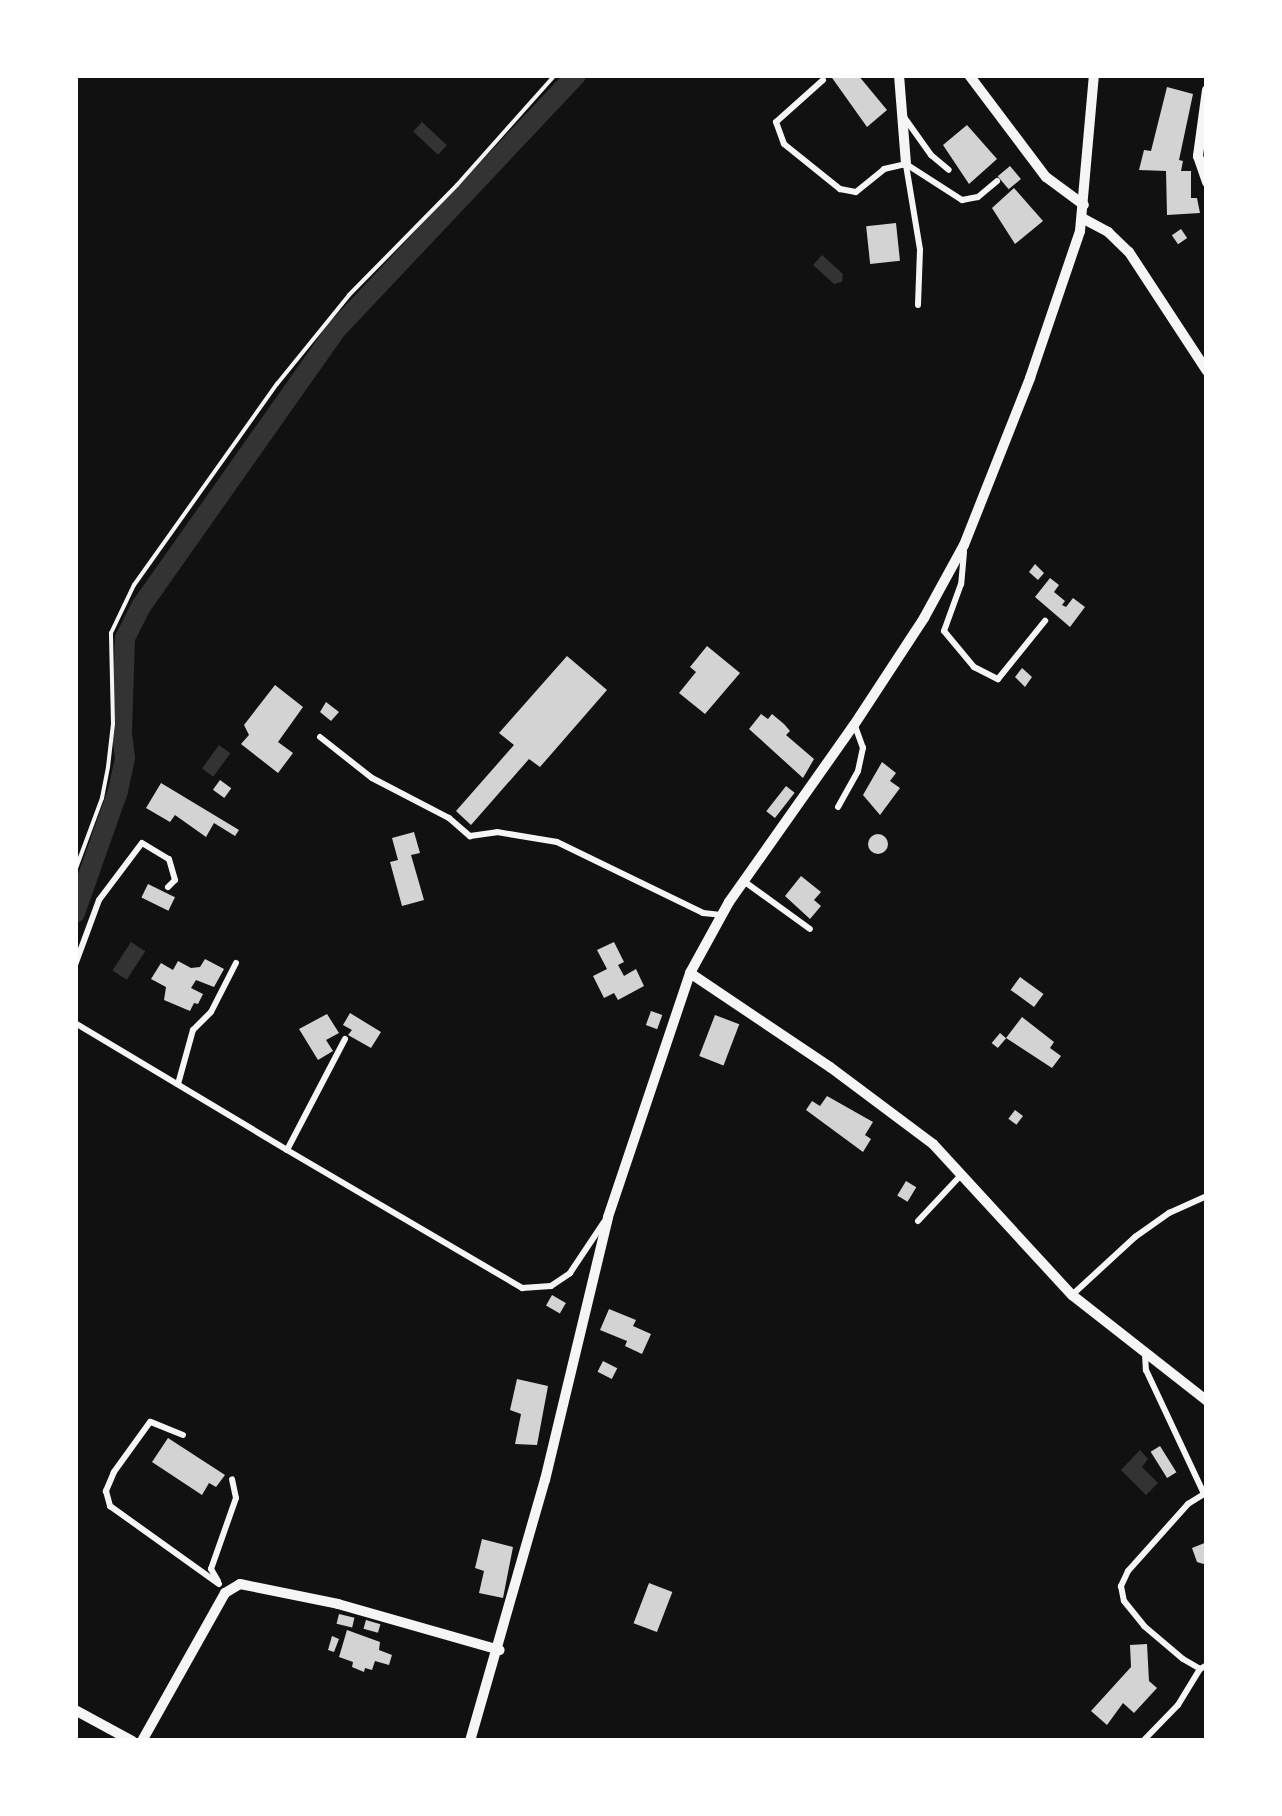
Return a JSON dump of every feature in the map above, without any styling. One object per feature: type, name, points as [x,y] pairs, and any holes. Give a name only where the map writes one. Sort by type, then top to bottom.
[{"type":"street","points":[[898,75],[906,164]]},
{"type":"street","points":[[969,75],[1046,178],[1084,205]]},
{"type":"street","points":[[470,1741],[500,1650],[579,1352],[608,1217],[690,974],[744,881],[924,618],[964,545],[1030,378],[1082,218],[1094,75]]},
{"type":"street","points":[[1207,90],[1198,156],[1207,182]]},
{"type":"street","points":[[1082,218],[1108,232],[1129,252],[1207,371]]},
{"type":"street","points":[[690,974],[830,1067],[933,1144],[1072,1294],[1207,1402]]},
{"type":"street","points":[[142,1741],[222,1588],[240,1584],[338,1604],[500,1650]]},
{"type":"street","points":[[75,1710],[132,1741]]},
{"type":"lane","points":[[823,80],[776,122],[784,144],[840,188],[856,192],[884,169],[906,164],[962,200],[978,197],[997,181]]},
{"type":"lane","points":[[899,113],[909,120],[931,156],[949,170]]},
{"type":"lane","points":[[906,164],[920,250],[918,305]]},
{"type":"lane","points":[[964,545],[960,584],[944,632],[974,667],[998,679],[1046,621]]},
{"type":"lane","points":[[838,806],[858,770],[863,748],[854,724]]},
{"type":"lane","points":[[320,736],[372,778],[449,818],[470,836],[497,832],[556,842],[702,913],[722,915]]},
{"type":"lane","points":[[75,965],[100,900],[142,843],[170,859],[175,880],[168,887]]},
{"type":"lane","points":[[744,881],[810,929]]},
{"type":"lane","points":[[178,1084],[193,1030],[211,1012],[236,962]]},
{"type":"lane","points":[[75,1023],[522,1288],[551,1286],[570,1273],[608,1217]]},
{"type":"lane","points":[[288,1150],[344,1039]]},
{"type":"lane","points":[[918,1221],[963,1173]]},
{"type":"lane","points":[[1072,1294],[1135,1237],[1170,1213],[1207,1196]]},
{"type":"lane","points":[[1145,1350],[1146,1370],[1205,1495],[1188,1504],[1128,1571],[1121,1586],[1124,1602],[1144,1626],[1204,1667],[1178,1704],[1145,1738]]},
{"type":"lane","points":[[183,1434],[150,1422],[114,1472],[106,1491],[110,1506],[222,1588]]},
{"type":"lane","points":[[222,1588],[211,1569],[236,1498],[232,1479]]},
{"type":"path","points":[[75,872],[102,798],[108,767],[113,724],[110,634],[134,585],[278,384],[349,295],[457,185],[555,75]]},
{"type":"shaded area","points":[[422,122],[447,145],[438,155],[413,132]]},
{"type":"shaded area","points":[[822,255],[843,274],[842,282],[834,284],[813,265]]},
{"type":"shaded area","points":[[219,745],[230,753],[213,777],[202,768]]},
{"type":"shaded area","points":[[131,942],[145,951],[127,980],[112,971]]},
{"type":"shaded area","points":[[1140,1450],[1148,1459],[1142,1467],[1158,1483],[1146,1495],[1121,1470]]},
{"type":"building","points":[[830,75],[858,75],[887,110],[867,127]]},
{"type":"building","points":[[1167,87],[1193,94],[1179,160],[1183,161],[1181,171],[1191,171],[1191,198],[1197,198],[1200,213],[1167,215],[1166,171],[1139,170],[1144,150],[1151,151]]},
{"type":"building","points":[[967,125],[997,159],[969,184],[943,145]]},
{"type":"building","points":[[1010,166],[1021,179],[1009,189],[998,176]]},
{"type":"building","points":[[1014,188],[1043,221],[1015,244],[992,208]]},
{"type":"building","points":[[896,223],[900,261],[870,264],[866,226]]},
{"type":"building","points":[[1181,229],[1187,238],[1178,244],[1172,235]]},
{"type":"building","points":[[1035,564],[1044,573],[1038,580],[1029,572]]},
{"type":"building","points":[[1050,578],[1059,585],[1054,592],[1065,601],[1062,605],[1066,607],[1073,598],[1085,607],[1070,627],[1035,597]]},
{"type":"building","points":[[707,646],[740,673],[705,714],[679,693],[696,672],[690,667]]},
{"type":"building","points":[[567,656],[607,690],[540,767],[529,759],[471,825],[456,811],[514,745],[499,733]]},
{"type":"building","points":[[1022,668],[1032,677],[1025,687],[1015,677]]},
{"type":"building","points":[[275,685],[303,707],[278,742],[293,753],[278,773],[241,744],[249,735],[244,725]]},
{"type":"building","points":[[326,702],[339,712],[331,721],[320,712]]},
{"type":"building","points":[[761,714],[768,719],[772,714],[784,724],[790,731],[786,735],[814,759],[803,778],[749,729]]},
{"type":"building","points":[[882,762],[896,773],[890,781],[900,788],[880,815],[863,795]]},
{"type":"building","points":[[220,780],[231,788],[224,798],[213,790]]},
{"type":"building","points":[[161,783],[239,830],[235,836],[214,823],[206,837],[175,815],[170,822],[146,808]]},
{"type":"building","points":[[786,786],[795,793],[775,818],[766,811]]},
{"type":"building","points":[[414,832],[420,853],[411,855],[424,900],[402,906],[390,862],[398,860],[392,838]]},
{"type":"building","points":[[878,834],[888,844],[878,854],[868,844]]},
{"type":"building","points":[[801,876],[821,892],[814,900],[821,906],[810,919],[785,896]]},
{"type":"building","points":[[148,884],[175,897],[168,911],[141,897]]},
{"type":"building","points":[[614,942],[624,962],[618,965],[624,976],[636,969],[644,986],[618,1000],[614,993],[604,998],[593,976],[607,969],[597,950]]},
{"type":"building","points":[[205,959],[224,969],[214,987],[196,980],[191,988],[203,994],[198,1004],[194,1003],[190,1011],[164,1000],[166,987],[151,979],[161,963],[173,970],[178,961],[191,968],[200,967]]},
{"type":"building","points":[[1020,977],[1043,994],[1034,1007],[1011,990]]},
{"type":"building","points":[[651,1011],[662,1015],[657,1029],[646,1025]]},
{"type":"building","points":[[350,1013],[381,1032],[371,1048],[348,1035],[352,1030],[343,1025]]},
{"type":"building","points":[[327,1014],[339,1033],[326,1040],[333,1051],[318,1060],[299,1029]]},
{"type":"building","points":[[715,1015],[739,1024],[724,1065],[699,1056]]},
{"type":"building","points":[[1022,1017],[1054,1042],[1050,1048],[1061,1056],[1052,1068],[1006,1038]]},
{"type":"building","points":[[1000,1033],[1006,1038],[998,1048],[992,1043]]},
{"type":"building","points":[[827,1096],[873,1122],[865,1135],[871,1139],[863,1152],[806,1110],[812,1101],[820,1106]]},
{"type":"building","points":[[1015,1110],[1023,1116],[1016,1125],[1008,1119]]},
{"type":"building","points":[[906,1181],[916,1187],[908,1202],[897,1196]]},
{"type":"building","points":[[552,1295],[566,1303],[560,1313],[546,1305]]},
{"type":"building","points":[[609,1309],[636,1320],[633,1326],[651,1334],[642,1354],[625,1346],[627,1341],[600,1330]]},
{"type":"building","points":[[603,1361],[617,1368],[612,1379],[598,1372]]},
{"type":"building","points":[[517,1379],[548,1386],[537,1445],[515,1444],[521,1414],[510,1410]]},
{"type":"building","points":[[168,1438],[225,1475],[216,1487],[209,1483],[202,1495],[152,1462]]},
{"type":"building","points":[[1160,1446],[1176,1472],[1167,1478],[1151,1452]]},
{"type":"building","points":[[482,1539],[513,1547],[503,1598],[479,1593],[484,1571],[475,1568]]},
{"type":"building","points":[[1207,1542],[1207,1565],[1197,1562],[1192,1548]]},
{"type":"building","points":[[649,1583],[672,1592],[657,1632],[634,1623]]},
{"type":"building","points":[[339,1614],[355,1618],[352,1628],[337,1624]]},
{"type":"building","points":[[366,1620],[380,1624],[378,1633],[364,1629]]},
{"type":"building","points":[[347,1630],[380,1642],[379,1650],[392,1655],[389,1665],[375,1661],[372,1670],[365,1668],[364,1672],[339,1657]]},
{"type":"building","points":[[332,1636],[339,1639],[334,1652],[328,1650]]},
{"type":"building","points":[[1147,1644],[1149,1681],[1157,1688],[1134,1713],[1123,1703],[1107,1725],[1091,1711],[1131,1667],[1130,1645]]},
{"type":"waterway","points":[[75,913],[118,791],[125,758],[125,638],[142,605],[335,331],[576,75]]}]
